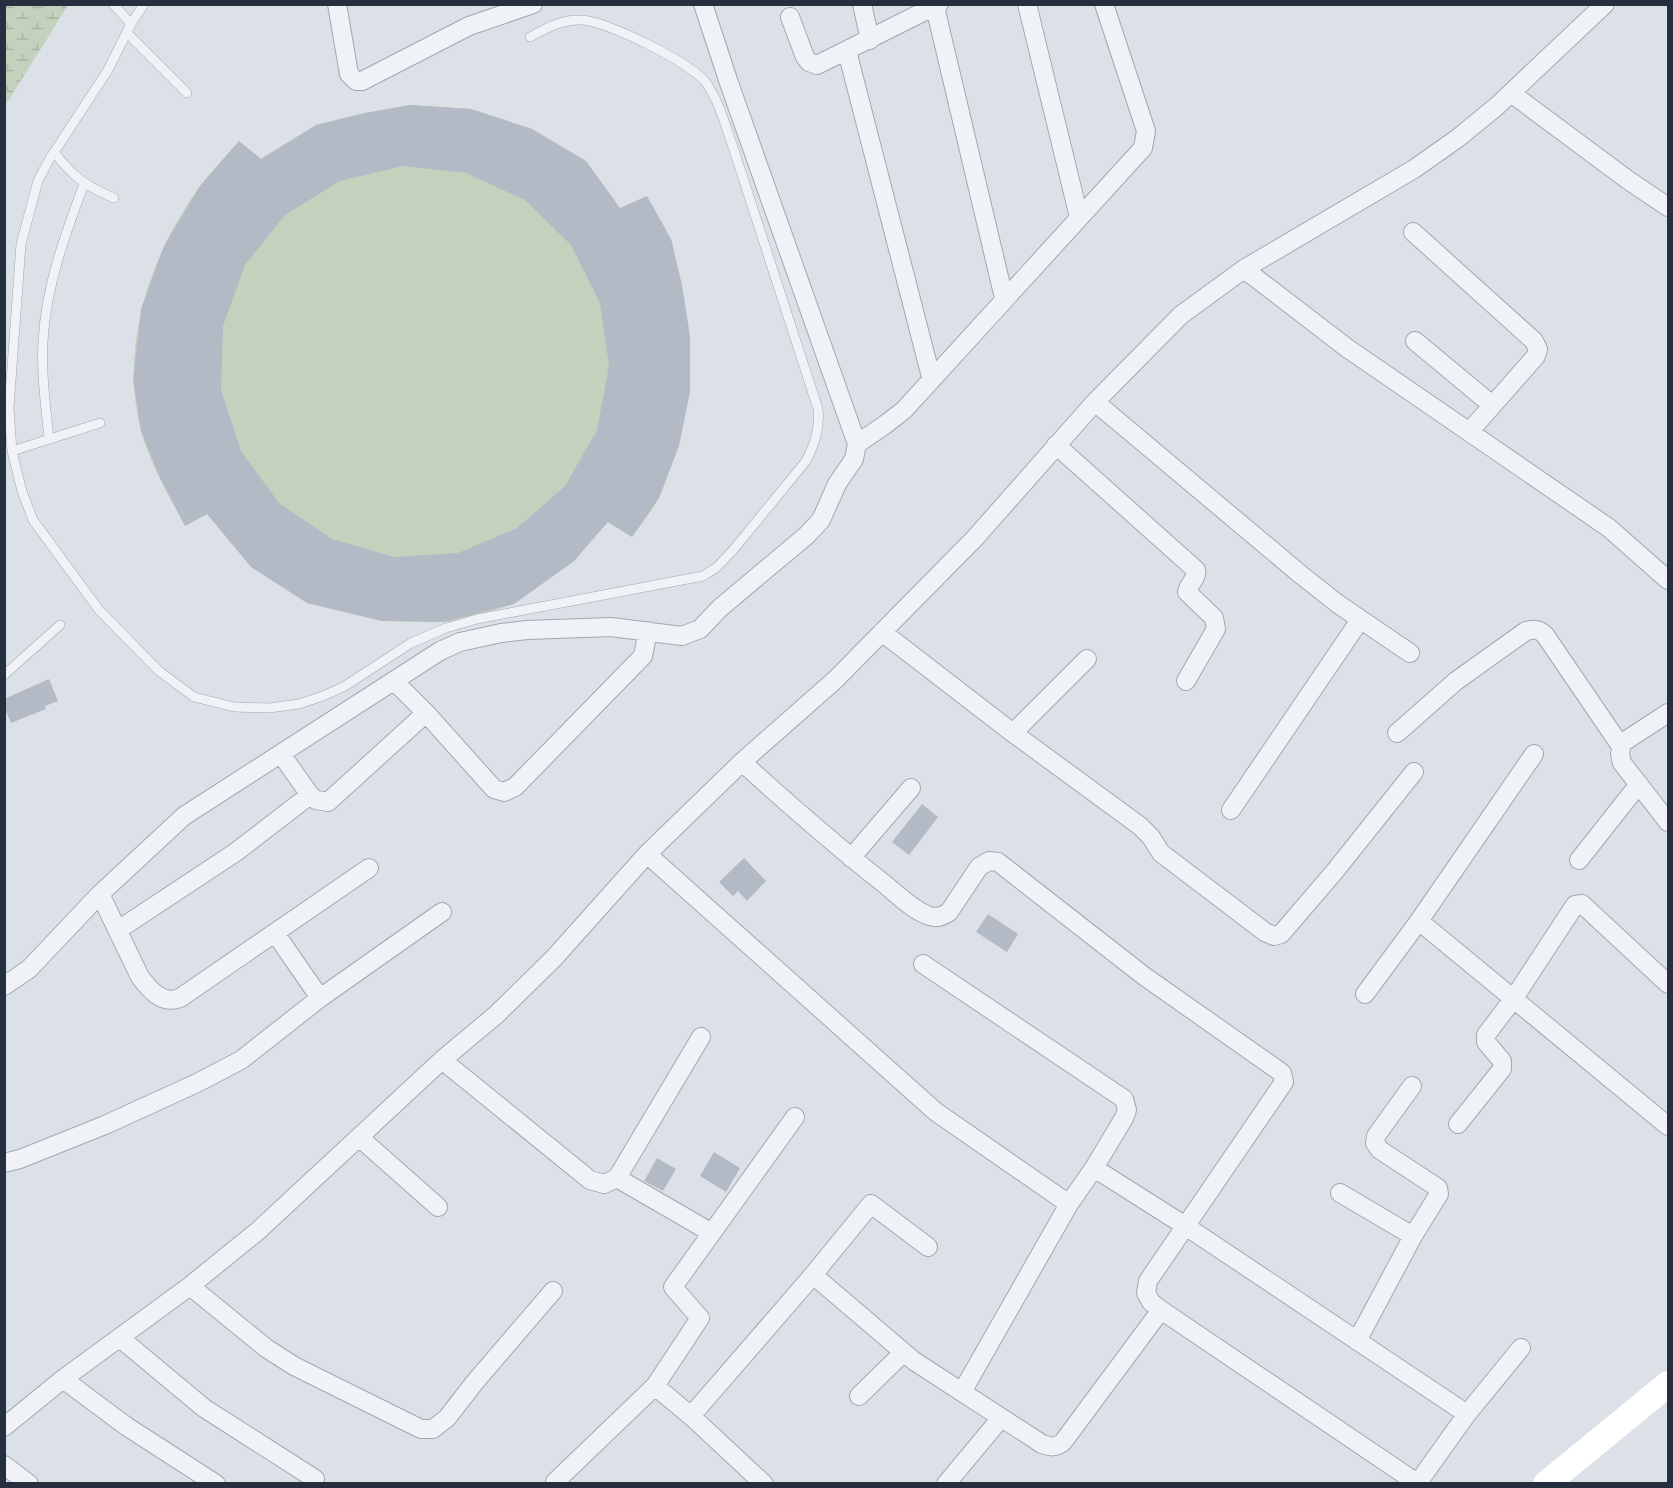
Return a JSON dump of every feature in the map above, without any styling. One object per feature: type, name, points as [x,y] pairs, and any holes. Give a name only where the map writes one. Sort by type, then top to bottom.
[{"type":"street","points":[[336,4],[349,74],[356,81],[362,81],[368,80],[469,26],[533,4]]},
{"type":"street","points":[[4,986],[29,969],[100,894],[184,816],[452,645],[501,633],[591,626],[682,636],[695,632],[807,535],[820,520],[837,484],[855,459],[857,444],[703,4]]},
{"type":"street","points":[[862,4],[870,40]]},
{"type":"street","points":[[1027,4],[1079,217]]},
{"type":"street","points":[[857,444],[904,410],[1143,148],[1146,131],[1104,4]]},
{"type":"street","points":[[4,1427],[63,1379],[190,1286],[259,1230],[442,1060],[497,1014],[554,958],[647,854],[742,762],[836,680],[975,538],[1095,402],[1181,315],[1244,269],[1414,169],[1458,138],[1605,4]]},
{"type":"street","points":[[790,17],[809,62],[817,65],[937,6],[1004,298]]},
{"type":"street","points":[[847,51],[932,377]]},
{"type":"street","points":[[1510,93],[1668,207]]},
{"type":"street","points":[[1413,232],[1534,341],[1538,349],[1536,356],[1469,432]]},
{"type":"street","points":[[1244,269],[1347,348],[1609,528],[1668,580]]},
{"type":"street","points":[[1415,341],[1492,405]]},
{"type":"street","points":[[1095,402],[1300,574],[1360,620],[1410,654]]},
{"type":"street","points":[[1056,445],[1196,570],[1197,575],[1187,592],[1214,618],[1216,629],[1186,681]]},
{"type":"street","points":[[1231,810],[1360,620]]},
{"type":"street","points":[[1397,733],[1456,681],[1526,631],[1540,630],[1620,746],[1622,763],[1668,822]]},
{"type":"street","points":[[393,681],[426,713],[494,789],[499,792],[510,791],[643,656],[648,631]]},
{"type":"street","points":[[882,632],[1013,733],[1140,826],[1151,837],[1161,853],[1265,932],[1274,936],[1281,934],[1414,772]]},
{"type":"street","points":[[1013,733],[1086,659]]},
{"type":"street","points":[[281,754],[310,795],[323,802],[333,799],[426,713]]},
{"type":"street","points":[[1620,746],[1627,739],[1668,713]]},
{"type":"street","points":[[1365,994],[1419,921],[1534,754]]},
{"type":"street","points":[[742,762],[851,858],[929,917],[949,912],[980,867],[989,861],[998,862],[1144,976],[1282,1073],[1284,1083],[1146,1286],[1148,1297],[1161,1310],[1417,1483],[1467,1414],[1521,1347]]},
{"type":"street","points":[[1579,860],[1639,784]]},
{"type":"street","points":[[851,858],[911,788]]},
{"type":"street","points":[[118,930],[236,852],[310,795]]},
{"type":"street","points":[[647,854],[936,1112],[1069,1204]]},
{"type":"street","points":[[100,894],[147,987],[160,997],[174,1000],[369,867]]},
{"type":"street","points":[[1458,1124],[1502,1069],[1502,1061],[1485,1038],[1577,904],[1582,904],[1668,984]]},
{"type":"street","points":[[4,1163],[28,1156],[105,1125],[206,1079],[241,1060],[320,998],[442,912]]},
{"type":"street","points":[[1419,921],[1668,1126]]},
{"type":"street","points":[[275,933],[320,998]]},
{"type":"street","points":[[923,964],[1124,1099],[1127,1110],[1094,1168],[1069,1204],[962,1392]]},
{"type":"street","points":[[442,1060],[591,1180],[604,1184],[617,1179],[701,1038]]},
{"type":"street","points":[[1357,1341],[1439,1190],[1380,1150],[1375,1143],[1376,1136],[1412,1086]]},
{"type":"street","points":[[555,1482],[655,1386],[700,1318],[673,1287],[795,1117]]},
{"type":"street","points":[[360,1138],[438,1206]]},
{"type":"street","points":[[1094,1168],[1187,1227],[1467,1414]]},
{"type":"street","points":[[617,1179],[712,1233]]},
{"type":"street","points":[[1340,1193],[1413,1236]]},
{"type":"street","points":[[691,1416],[871,1204],[928,1247]]},
{"type":"street","points":[[813,1275],[927,1371],[1049,1447],[1059,1445],[1161,1310]]},
{"type":"street","points":[[190,1286],[266,1348],[294,1366],[426,1430],[433,1429],[447,1418],[553,1291]]},
{"type":"street","points":[[120,1338],[204,1408],[315,1479]]},
{"type":"street","points":[[860,1396],[903,1353]]},
{"type":"street","points":[[63,1379],[126,1426],[216,1484]]},
{"type":"street","points":[[1546,1484],[1668,1384]]},
{"type":"street","points":[[655,1386],[691,1416],[753,1480]]},
{"type":"street","points":[[1567,1484],[1668,1402]]},
{"type":"street","points":[[946,1484],[1001,1418]]},
{"type":"street","points":[[4,1465],[29,1484]]},
{"type":"lane","points":[[113,4],[129,28],[188,93]]},
{"type":"lane","points":[[144,4],[108,70],[54,152],[38,181],[21,244],[9,408],[12,452],[22,491],[33,520],[99,610],[174,684],[194,697],[234,707],[269,708],[299,704],[323,696],[345,686],[411,643],[456,625],[500,614],[703,576],[717,567],[807,461],[819,422],[818,409],[724,122],[706,82],[685,65],[605,25],[583,20],[568,20],[530,37]]},
{"type":"lane","points":[[54,152],[74,176],[84,184],[114,198]]},
{"type":"lane","points":[[50,439],[44,383],[45,319],[52,276],[84,184]]},
{"type":"lane","points":[[12,452],[100,423]]},
{"type":"lane","points":[[4,675],[60,625]]},
{"type":"green space","points":[[4,5],[68,5],[5,106]]},
{"type":"green space","points":[[410,105],[471,109],[532,129],[586,161],[620,208],[671,239],[688,326],[689,382],[680,439],[660,496],[632,537],[607,522],[574,561],[514,604],[456,622],[382,621],[307,603],[207,514],[185,526],[149,456],[141,431],[135,399],[134,367],[137,334],[154,271],[182,213],[200,186],[239,141],[261,159],[316,125]]},
{"type":"building","points":[[410,105],[471,109],[532,129],[586,161],[620,208],[647,196],[671,239],[682,285],[690,336],[690,392],[679,446],[659,498],[632,537],[608,522],[574,561],[514,604],[443,622],[382,621],[307,603],[251,567],[207,514],[185,526],[160,478],[141,431],[133,380],[141,309],[164,246],[200,186],[239,141],[261,159],[316,125]],"holes":[[[403,166],[466,173],[525,200],[571,245],[600,303],[609,366],[597,430],[565,486],[517,528],[458,553],[394,557],[332,539],[279,503],[241,451],[221,390],[223,326],[245,265],[285,215],[340,181]]]},
{"type":"building","points":[[49,679],[58,701],[45,706],[46,709],[11,723],[4,707],[4,699]]},
{"type":"building","points":[[922,804],[938,817],[909,855],[892,842]]},
{"type":"building","points":[[744,858],[766,881],[747,901],[738,891],[733,896],[719,882]]},
{"type":"building","points":[[988,914],[1018,934],[1007,952],[976,932]]},
{"type":"building","points":[[714,1152],[740,1168],[726,1192],[700,1176]]},
{"type":"building","points":[[657,1158],[676,1169],[663,1191],[644,1181]]}]
